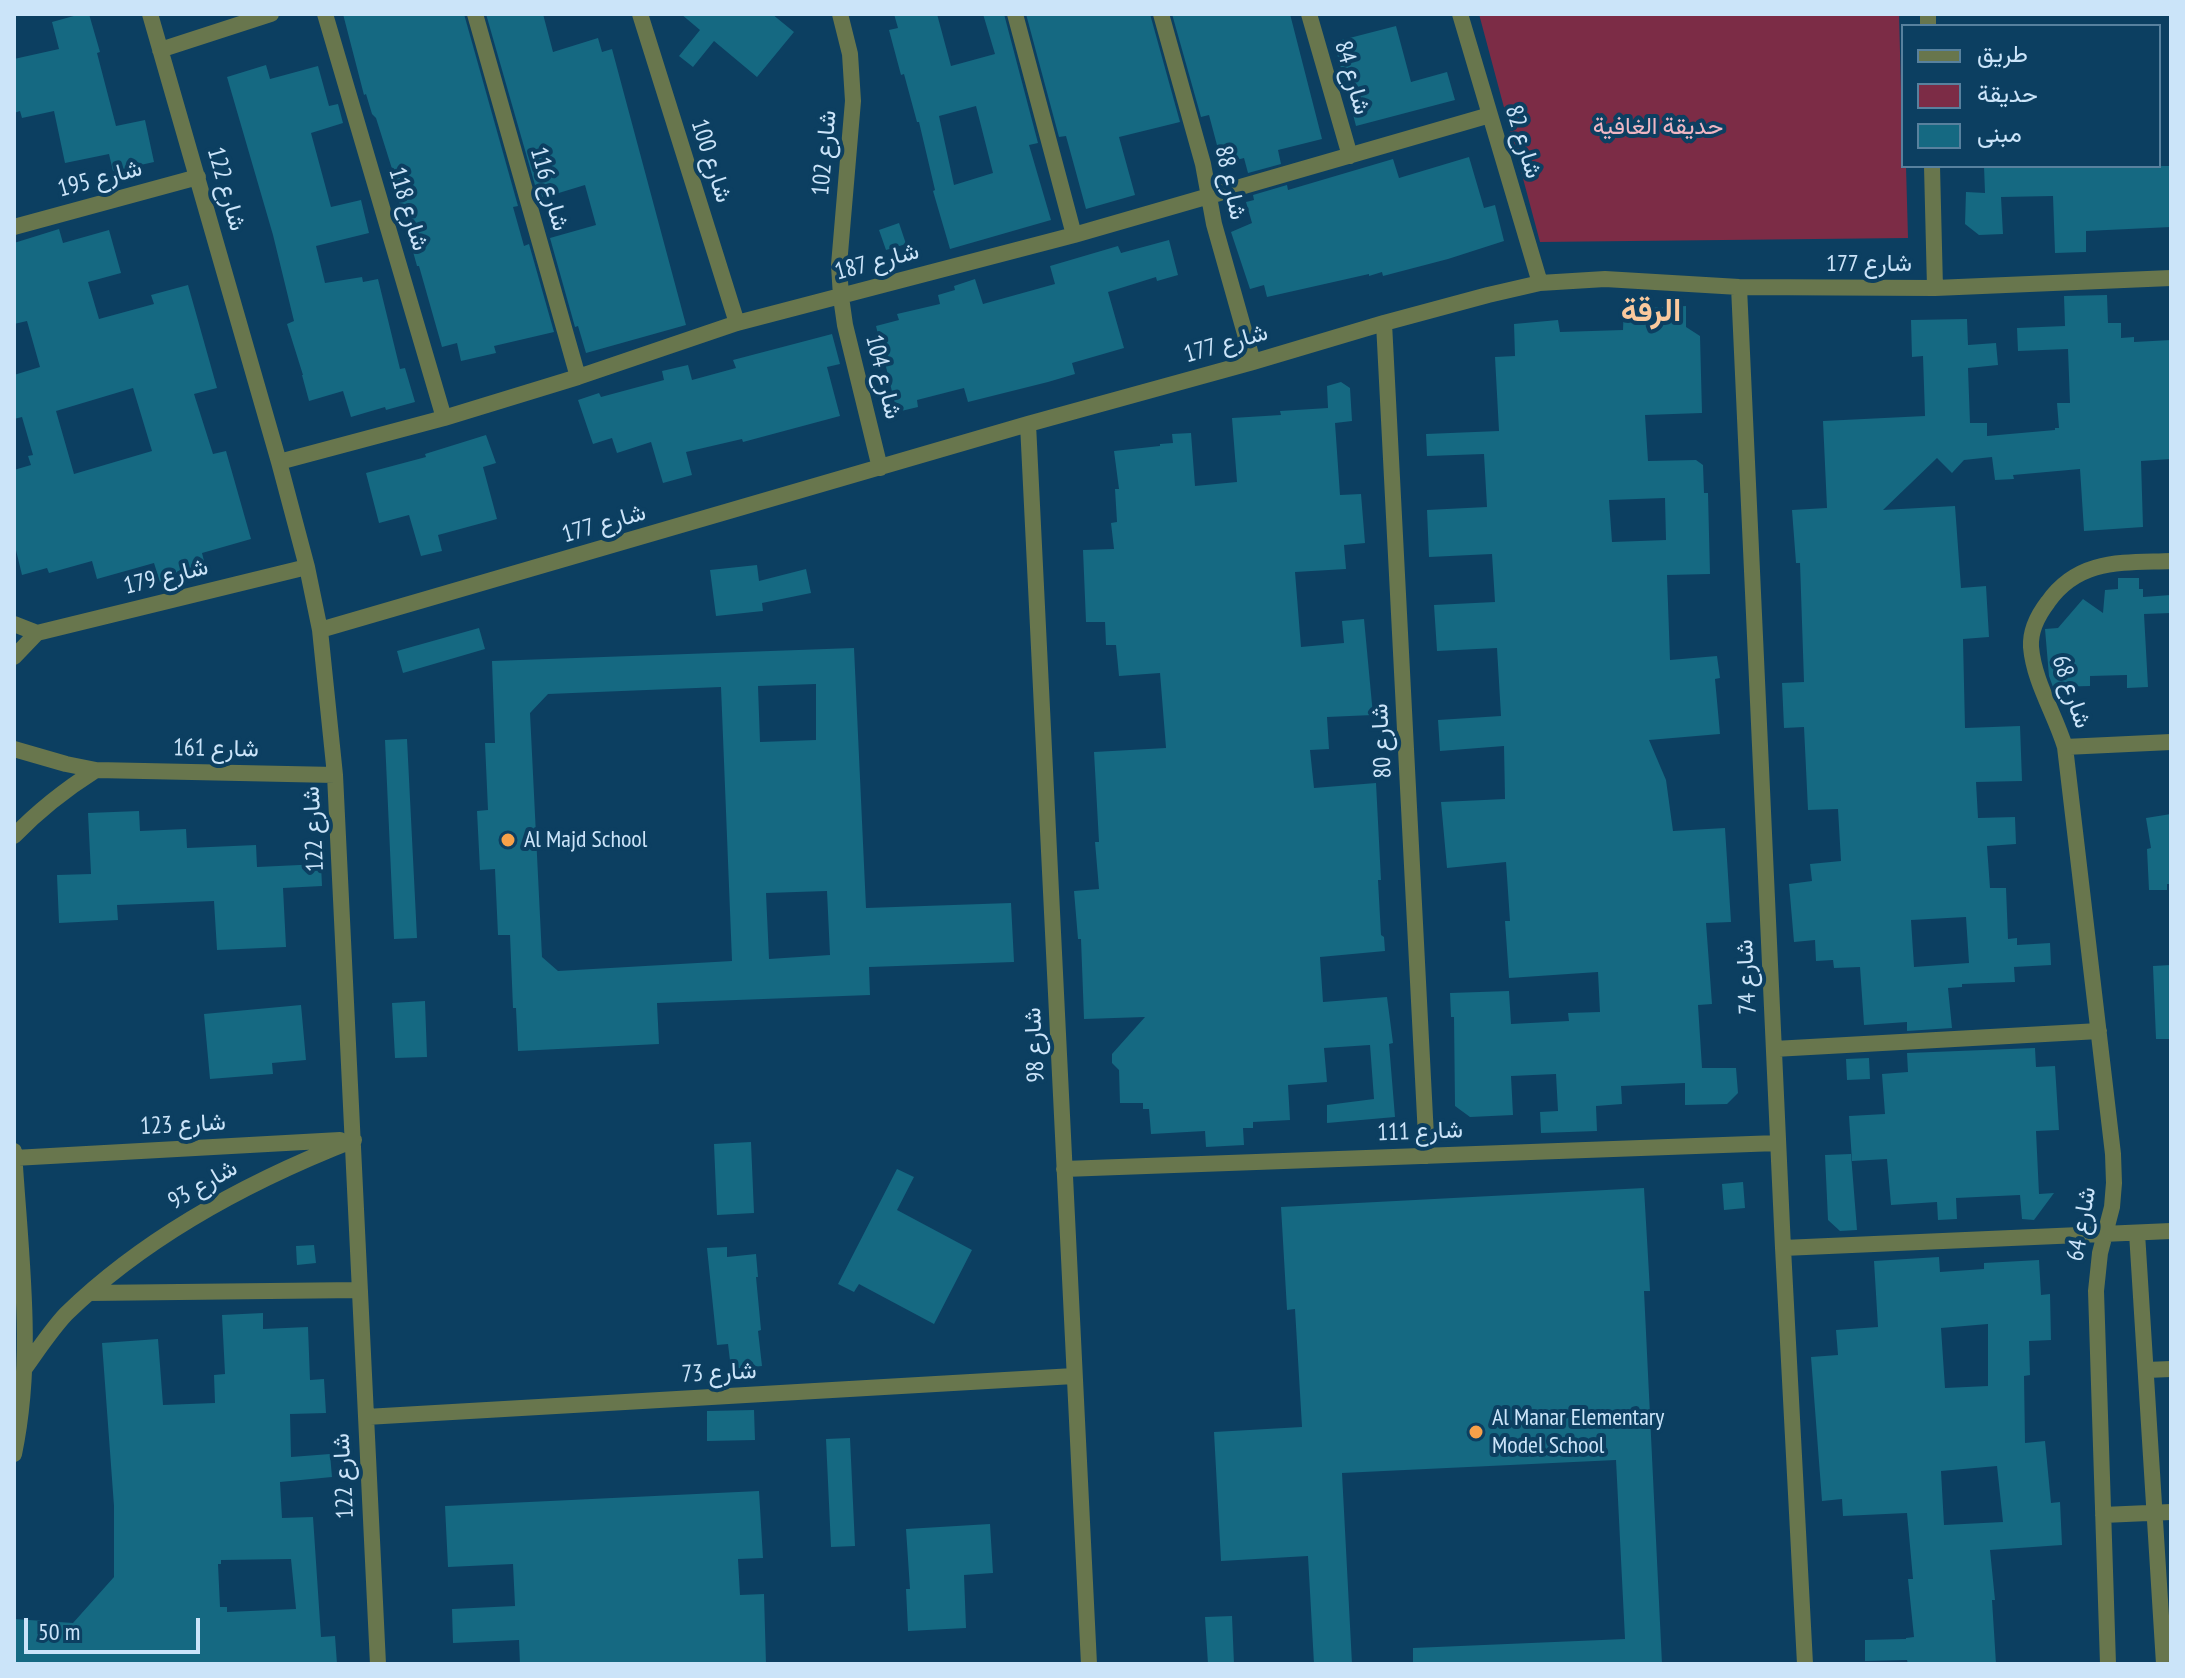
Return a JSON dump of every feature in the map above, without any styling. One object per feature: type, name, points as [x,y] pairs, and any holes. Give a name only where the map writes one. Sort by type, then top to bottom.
[{"type":"street","name":"شارع 122","points":[[150,14],[279,462],[320,630],[335,775],[378,1664]]},
{"type":"street","points":[[160,50],[271,14]]},
{"type":"street","name":"شارع 118","points":[[325,14],[444,418]]},
{"type":"street","name":"شارع 116","points":[[475,14],[578,377]]},
{"type":"street","name":"شارع 100","points":[[640,14],[737,323]]},
{"type":"street","name":"شارع 102","points":[[840,14],[850,54],[853,101],[839,265],[841,297]]},
{"type":"street","points":[[1015,14],[1074,235]]},
{"type":"street","name":"شارع 88","points":[[1161,14],[1253,362]]},
{"type":"street","name":"شارع 84","points":[[1309,14],[1350,156]]},
{"type":"street","name":"شارع 82","points":[[1460,14],[1540,283]]},
{"type":"street","name":"شارع 187","points":[[279,462],[444,418],[737,323],[1074,235],[1490,115]]},
{"type":"street","points":[[1932,168],[1935,288]]},
{"type":"street","name":"شارع 195","points":[[14,227],[198,177]]},
{"type":"street","name":"شارع 177","points":[[320,630],[1028,424],[1384,323],[1540,283],[1621,280],[1739,287],[1935,288],[2171,278]]},
{"type":"street","name":"شارع 74","points":[[1739,287],[1805,1664]]},
{"type":"street","name":"شارع 104","points":[[841,297],[880,468]]},
{"type":"street","name":"شارع 80","points":[[1384,323],[1427,1156]]},
{"type":"street","name":"شارع 98","points":[[1028,424],[1089,1664]]},
{"type":"street","name":"شارع 68","points":[[2065,747],[2031,647],[2033,629],[2042,610],[2068,579],[2086,570],[2108,564],[2171,561]]},
{"type":"street","name":"شارع 179","points":[[37,633],[307,567]]},
{"type":"street","points":[[14,624],[37,633],[14,657]]},
{"type":"street","points":[[2065,747],[2171,742]]},
{"type":"street","name":"شارع 64","points":[[2065,747],[2113,1154],[2112,1207],[2100,1253],[2096,1291],[2108,1664]]},
{"type":"street","name":"شارع 161","points":[[14,749],[96,770],[335,775]]},
{"type":"street","points":[[14,836],[67,788],[96,770]]},
{"type":"street","points":[[1774,1049],[2099,1031]]},
{"type":"street","name":"شارع 123","points":[[15,1169],[354,1140]]},
{"type":"street","name":"شارع 93","points":[[25,1368],[64,1317],[137,1255],[241,1189],[354,1140]]},
{"type":"street","name":"شارع 111","points":[[1064,1169],[1778,1143]]},
{"type":"street","points":[[14,1151],[20,1324],[25,1368],[14,1454]]},
{"type":"street","points":[[1783,1248],[2171,1231]]},
{"type":"street","points":[[2137,1233],[2146,1370],[2163,1512],[2164,1664]]},
{"type":"street","points":[[89,1293],[360,1290]]},
{"type":"street","points":[[2146,1370],[2171,1369]]},
{"type":"street","name":"شارع 73","points":[[366,1417],[1074,1376]]},
{"type":"street","points":[[2103,1515],[2163,1512]]},
{"type":"green space","name":"حديقة الغافية","points":[[1479,14],[1899,14],[1901,168],[1906,168],[1908,238],[1540,242]]},
{"type":"building","points":[[89,14],[116,126],[145,120],[154,162],[113,171],[109,154],[65,163],[54,111],[22,118],[20,111],[14,113],[14,59],[59,49],[52,22]]},
{"type":"building","points":[[343,14],[464,14],[518,206],[513,207],[524,246],[529,244],[554,332],[494,346],[496,353],[461,361],[457,343],[442,347],[393,172],[376,118],[364,95]]},
{"type":"building","points":[[486,14],[543,14],[553,52],[598,38],[602,52],[612,49],[686,325],[586,353],[578,326],[575,327],[550,238],[596,225],[585,185],[539,199]]},
{"type":"building","points":[[681,14],[772,14],[794,32],[757,77],[714,41],[693,67],[679,56],[700,30]]},
{"type":"building","points":[[894,14],[937,14],[951,66],[995,54],[983,14],[1004,14],[1038,143],[1029,145],[1051,220],[950,249],[933,191],[919,122],[904,74],[901,75],[889,30],[898,28]],"holes":[[[976,106],[993,173],[954,185],[939,116]]]},
{"type":"building","points":[[1026,14],[1150,14],[1180,122],[1119,137],[1135,195],[1086,209],[1066,136],[1059,137]]},
{"type":"building","points":[[1172,14],[1290,14],[1322,139],[1278,150],[1281,164],[1248,173],[1244,158],[1222,164],[1209,115],[1201,117]]},
{"type":"building","points":[[1396,26],[1411,82],[1447,72],[1455,100],[1356,126],[1334,42]]},
{"type":"building","points":[[266,65],[270,79],[318,66],[329,106],[338,104],[343,123],[311,133],[331,207],[361,200],[369,233],[316,246],[325,283],[362,277],[363,282],[378,279],[400,369],[405,368],[415,402],[351,417],[343,391],[309,401],[287,324],[294,321],[273,235],[227,77]]},
{"type":"building","points":[[1469,157],[1484,208],[1495,205],[1504,241],[1383,276],[1382,272],[1369,274],[1267,297],[1264,285],[1250,289],[1231,232],[1252,223],[1246,202],[1254,200],[1253,195],[1287,185],[1288,190],[1393,159],[1399,178]]},
{"type":"building","points":[[2171,166],[2171,227],[2086,231],[2086,252],[2055,253],[2053,196],[2001,197],[2003,234],[1979,235],[1965,224],[1966,192],[1985,193],[1984,168]]},
{"type":"building","points":[[899,223],[906,244],[886,250],[879,230]]},
{"type":"building","points":[[59,229],[63,243],[109,230],[121,273],[88,282],[99,319],[154,304],[151,295],[188,285],[217,388],[194,394],[213,454],[226,451],[251,539],[202,553],[206,569],[160,582],[154,563],[97,579],[92,561],[49,573],[47,568],[22,575],[14,542],[14,470],[31,465],[28,456],[33,455],[22,417],[14,419],[14,375],[40,367],[27,321],[14,324],[14,243]],"holes":[[[133,388],[152,451],[74,474],[56,411]]]},
{"type":"building","points":[[1169,240],[1178,275],[1157,281],[1156,277],[1108,292],[1124,348],[1072,363],[1075,374],[1048,382],[968,402],[964,388],[917,400],[918,407],[897,412],[876,326],[899,320],[897,314],[940,304],[938,295],[975,279],[983,304],[1055,284],[1050,266],[1118,246],[1121,253]]},
{"type":"building","points":[[2107,295],[2108,323],[2121,323],[2121,338],[2134,337],[2134,342],[2171,340],[2171,459],[2141,461],[2143,527],[2084,531],[2080,469],[2013,475],[2014,479],[1995,480],[1992,457],[1964,460],[1952,473],[1937,458],[1883,510],[1955,506],[1961,588],[1986,586],[1989,637],[1963,639],[1965,728],[2020,726],[2022,781],[1976,782],[1978,818],[2015,817],[2016,844],[1987,846],[1990,888],[2006,888],[2008,939],[2017,938],[2017,945],[2050,943],[2051,965],[2014,967],[2015,982],[1962,984],[1962,987],[1948,988],[1952,1028],[1907,1031],[1907,1022],[1864,1025],[1860,967],[1834,968],[1833,960],[1816,961],[1815,940],[1794,942],[1789,884],[1812,881],[1810,864],[1841,861],[1838,809],[1808,810],[1804,727],[1784,728],[1782,683],[1804,682],[1800,563],[1796,563],[1792,510],[1827,508],[1823,421],[1925,416],[1923,356],[1912,357],[1911,320],[1967,319],[1968,345],[1996,343],[1998,365],[1968,368],[1970,423],[1987,423],[1987,436],[2059,428],[2057,403],[2070,403],[2068,349],[2018,351],[2017,328],[2065,326],[2064,296]],"holes":[[[1966,917],[1969,963],[1914,967],[1911,920]]]},
{"type":"building","points":[[1624,303],[1648,304],[1648,308],[1686,306],[1686,327],[1700,336],[1702,413],[1645,415],[1648,461],[1696,460],[1703,465],[1704,493],[1708,493],[1710,574],[1667,575],[1670,660],[1717,656],[1720,678],[1715,679],[1720,734],[1649,740],[1666,780],[1673,831],[1725,828],[1731,922],[1706,923],[1712,1004],[1698,1005],[1702,1068],[1736,1068],[1738,1093],[1727,1104],[1685,1105],[1685,1083],[1621,1086],[1622,1104],[1596,1106],[1597,1131],[1541,1133],[1540,1112],[1558,1111],[1556,1074],[1511,1076],[1513,1115],[1470,1117],[1455,1106],[1454,1017],[1451,1017],[1450,993],[1509,991],[1511,1024],[1569,1021],[1568,1013],[1600,1012],[1598,972],[1509,978],[1505,921],[1510,921],[1506,862],[1447,868],[1441,802],[1505,799],[1504,746],[1440,751],[1438,720],[1501,716],[1497,648],[1437,651],[1434,605],[1495,602],[1492,554],[1429,557],[1427,510],[1487,507],[1484,454],[1427,456],[1426,434],[1499,431],[1495,357],[1515,356],[1514,324],[1558,320],[1560,332],[1623,330]],"holes":[[[1665,498],[1666,540],[1612,542],[1609,500]]]},
{"type":"building","points":[[832,334],[840,364],[827,367],[840,416],[743,442],[742,439],[686,452],[692,475],[663,483],[651,442],[617,453],[612,438],[593,444],[578,400],[664,380],[662,371],[688,365],[692,380],[736,368],[733,360]]},
{"type":"building","points":[[1341,382],[1350,388],[1352,421],[1335,423],[1340,495],[1361,494],[1365,543],[1344,545],[1346,569],[1295,572],[1301,647],[1344,643],[1342,621],[1364,619],[1373,715],[1327,717],[1329,749],[1310,750],[1314,788],[1376,783],[1381,880],[1378,880],[1381,935],[1384,937],[1385,951],[1320,957],[1323,1002],[1387,997],[1393,1043],[1389,1044],[1395,1117],[1327,1123],[1327,1105],[1374,1099],[1370,1045],[1324,1048],[1327,1082],[1288,1085],[1290,1120],[1253,1122],[1253,1128],[1243,1128],[1244,1145],[1206,1147],[1205,1131],[1151,1134],[1149,1109],[1143,1109],[1143,1103],[1120,1103],[1119,1070],[1112,1063],[1112,1054],[1145,1017],[1084,1019],[1081,939],[1078,939],[1074,891],[1099,889],[1094,752],[1166,748],[1160,673],[1119,676],[1116,645],[1106,645],[1105,622],[1086,622],[1083,550],[1114,549],[1111,523],[1117,522],[1115,489],[1119,489],[1114,451],[1173,443],[1172,434],[1191,433],[1195,486],[1237,482],[1232,418],[1328,408],[1327,386]]},
{"type":"building","points":[[486,435],[496,463],[483,467],[497,519],[438,535],[442,551],[421,556],[409,515],[379,523],[366,473],[426,457],[425,454]]},
{"type":"building","points":[[757,565],[759,581],[806,569],[811,593],[762,603],[763,611],[716,616],[710,570]]},
{"type":"building","points":[[2118,578],[2139,578],[2143,597],[2171,595],[2171,613],[2144,614],[2148,687],[2127,688],[2127,675],[2090,676],[2090,686],[2053,687],[2049,676],[2045,629],[2058,628],[2083,599],[2103,613],[2105,590],[2118,589]]},
{"type":"building","points":[[479,628],[485,649],[403,673],[397,651]]},
{"type":"building","points":[[854,648],[866,908],[1011,903],[1014,962],[869,967],[870,995],[657,1003],[659,1044],[518,1051],[510,935],[498,935],[495,869],[480,870],[477,811],[488,810],[485,743],[495,743],[492,661]],"holes":[[[816,684],[816,740],[760,742],[758,686]],[[721,687],[732,961],[558,971],[542,957],[530,713],[548,694]],[[827,891],[830,955],[769,959],[766,893]]]},
{"type":"building","points":[[407,739],[417,938],[394,939],[385,740]]},
{"type":"building","points":[[139,811],[140,831],[186,829],[187,848],[256,845],[257,867],[321,864],[322,886],[283,888],[286,947],[217,950],[214,901],[117,905],[118,920],[59,923],[57,875],[91,874],[88,813]]},
{"type":"building","points":[[2171,814],[2171,884],[2167,884],[2167,890],[2149,890],[2147,849],[2151,848],[2146,818]]},
{"type":"building","points":[[2171,965],[2171,1039],[2156,1039],[2153,966]]},
{"type":"building","points":[[425,1001],[427,1057],[395,1058],[392,1003]]},
{"type":"building","points":[[301,1005],[306,1060],[272,1063],[273,1074],[210,1079],[204,1014]]},
{"type":"building","points":[[2035,1048],[2036,1067],[2055,1066],[2059,1130],[2036,1131],[2039,1194],[2054,1193],[2034,1220],[2022,1219],[2020,1195],[1956,1198],[1957,1219],[1938,1220],[1937,1202],[1891,1205],[1887,1159],[1852,1161],[1849,1116],[1885,1114],[1882,1074],[1908,1072],[1907,1053]]},
{"type":"building","points":[[1869,1058],[1870,1079],[1847,1080],[1846,1059]]},
{"type":"building","points":[[751,1142],[754,1213],[717,1215],[714,1144]]},
{"type":"building","points":[[1851,1154],[1857,1230],[1840,1231],[1828,1220],[1825,1155]]},
{"type":"building","points":[[897,1169],[914,1177],[897,1210],[972,1250],[934,1324],[859,1284],[854,1292],[838,1284]]},
{"type":"building","points":[[1743,1182],[1745,1208],[1724,1210],[1722,1184]]},
{"type":"building","points":[[1644,1188],[1650,1291],[1644,1291],[1662,1664],[1413,1664],[1413,1648],[1625,1639],[1616,1460],[1342,1473],[1352,1664],[1314,1664],[1308,1556],[1221,1561],[1214,1432],[1302,1427],[1295,1309],[1287,1310],[1281,1207]]},
{"type":"building","points":[[314,1245],[316,1263],[297,1265],[296,1246]]},
{"type":"building","points":[[727,1247],[727,1257],[756,1254],[762,1366],[731,1369],[728,1344],[717,1345],[707,1248]]},
{"type":"building","points":[[1939,1257],[1940,1272],[1984,1269],[1984,1263],[2039,1260],[2041,1295],[2050,1294],[2051,1340],[2029,1341],[2030,1375],[2024,1376],[2025,1443],[2045,1441],[2051,1503],[2060,1502],[2062,1545],[1990,1550],[1996,1664],[1865,1661],[1865,1640],[1914,1637],[1908,1579],[1913,1579],[1907,1513],[1843,1516],[1842,1499],[1822,1501],[1811,1357],[1838,1355],[1836,1330],[1878,1327],[1874,1261]],"holes":[[[1988,1324],[1988,1386],[1945,1388],[1941,1328]],[[1997,1466],[2003,1522],[1944,1525],[1941,1471]]]},
{"type":"building","points":[[263,1313],[263,1329],[308,1327],[310,1380],[324,1379],[326,1413],[290,1414],[291,1457],[330,1454],[332,1477],[280,1482],[282,1518],[313,1517],[321,1637],[335,1636],[337,1664],[14,1664],[14,1619],[73,1623],[114,1577],[114,1506],[102,1343],[158,1339],[163,1405],[215,1403],[214,1375],[225,1374],[222,1315]],"holes":[[[291,1559],[296,1609],[227,1612],[227,1607],[220,1607],[218,1564],[221,1560]]]},
{"type":"building","points":[[754,1410],[755,1440],[707,1441],[707,1411]]},
{"type":"building","points":[[850,1438],[855,1546],[831,1547],[826,1439]]},
{"type":"building","points":[[759,1491],[763,1558],[738,1559],[740,1595],[764,1594],[766,1664],[520,1664],[519,1640],[453,1643],[452,1609],[515,1606],[513,1564],[448,1567],[445,1506]]},
{"type":"building","points":[[990,1524],[993,1573],[964,1575],[966,1628],[908,1631],[906,1589],[910,1589],[906,1529]]},
{"type":"building","points":[[1232,1616],[1234,1664],[1208,1664],[1205,1617]]},
{"type":"place","name":"Al Majd School","points":[[508,840]]},
{"type":"place","name":"Al Manar Elementary Model School","points":[[1476,1432]]},
{"type":"district","name":"الرقة","points":[[1651,312]]}]
